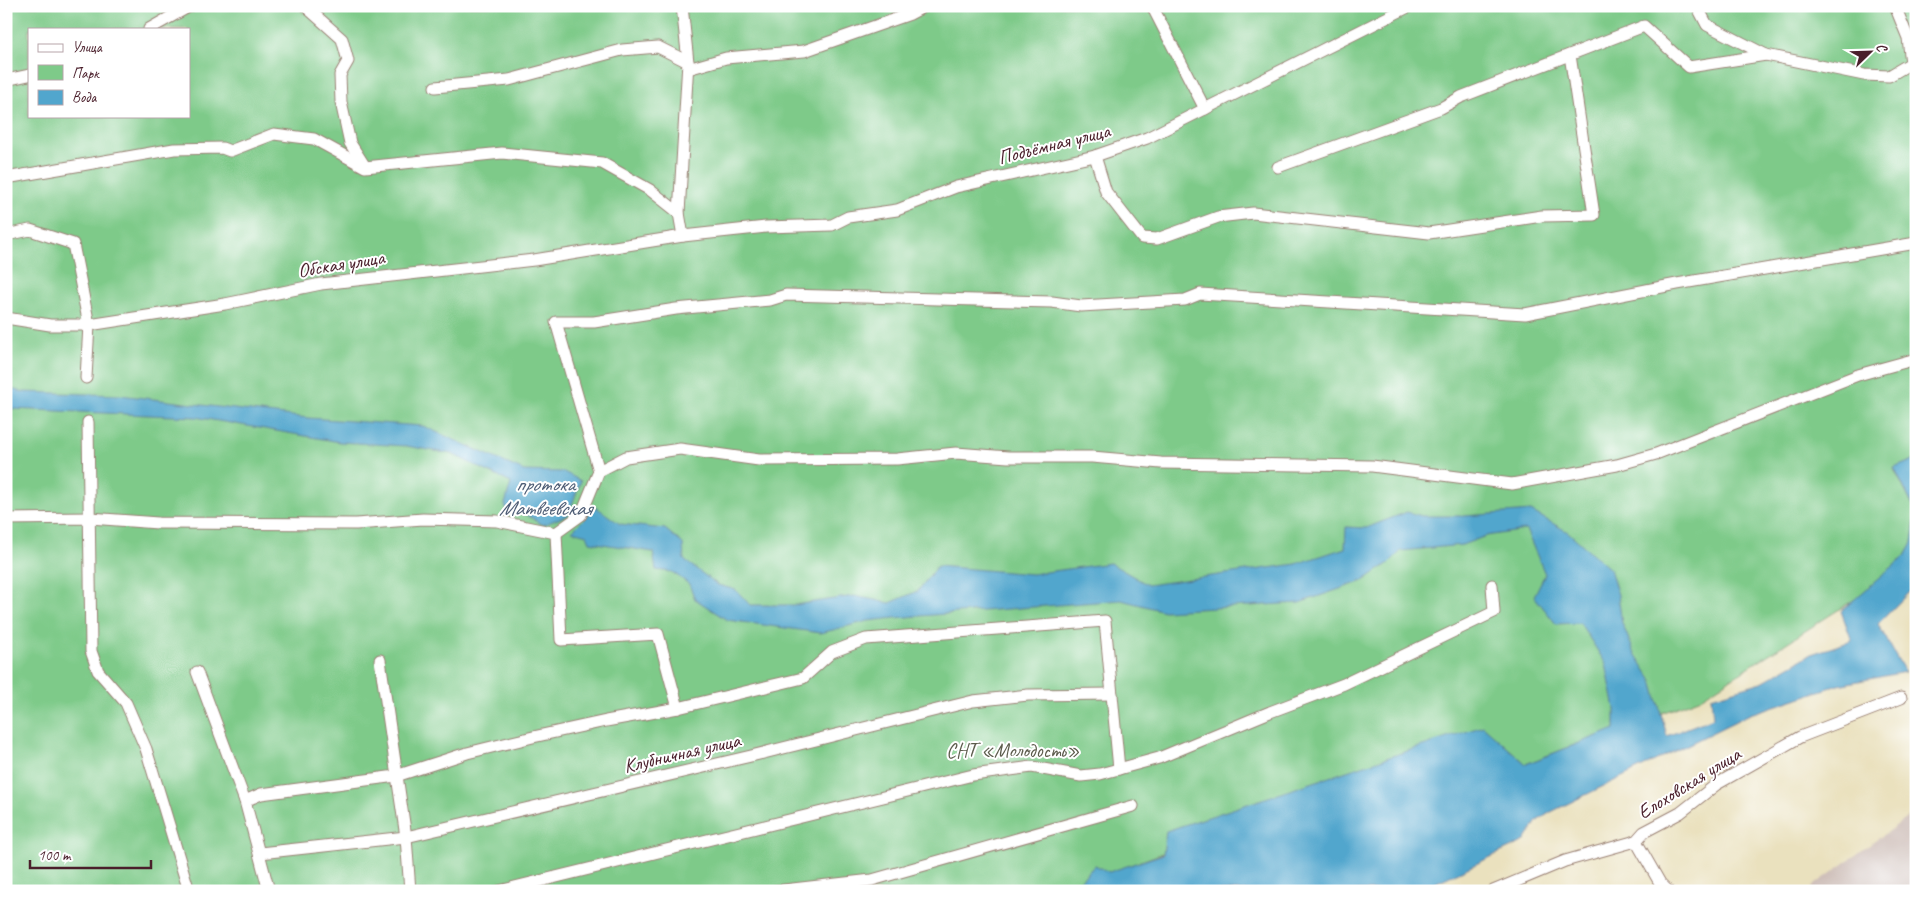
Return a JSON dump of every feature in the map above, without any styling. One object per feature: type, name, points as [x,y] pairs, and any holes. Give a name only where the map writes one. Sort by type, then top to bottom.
[{"type":"street","points":[[151,28],[190,6]]},
{"type":"street","points":[[305,6],[342,39],[348,61],[340,75],[341,102],[350,144],[365,167]]},
{"type":"street","points":[[682,6],[688,66],[679,213],[683,236]]},
{"type":"street","points":[[435,86],[510,80],[622,50],[658,47],[688,66],[726,58],[804,51],[910,14],[925,6]]},
{"type":"street","points":[[1152,6],[1205,109]]},
{"type":"street","name":"Подъёмная улица","points":[[683,236],[766,227],[832,224],[848,217],[897,210],[956,187],[1095,156],[1148,138],[1410,6]]},
{"type":"street","points":[[1697,6],[1707,25],[1766,55],[1864,76],[1889,76],[1911,63]]},
{"type":"street","points":[[1895,6],[1908,38],[1911,63],[1916,76]]},
{"type":"street","points":[[1278,167],[1441,108],[1461,97],[1644,26],[1689,67],[1766,55]]},
{"type":"street","points":[[1095,156],[1106,192],[1142,238],[1157,239],[1218,217],[1253,213],[1429,233],[1542,216],[1594,215],[1570,55]]},
{"type":"street","points":[[6,80],[28,75]]},
{"type":"street","points":[[6,178],[174,150],[222,148],[230,151],[274,134],[314,139],[365,167],[502,153],[602,163],[650,190],[679,213]]},
{"type":"street","points":[[6,235],[30,230],[73,244],[89,325],[86,378]]},
{"type":"street","name":"Обская улица","points":[[6,318],[50,325],[89,325],[225,304],[321,284],[534,260],[683,236]]},
{"type":"street","points":[[6,519],[90,518],[158,523],[356,524],[423,520],[497,521],[556,532],[581,516],[599,471],[556,322],[594,322],[676,309],[770,300],[786,295],[1052,302],[1081,306],[1185,300],[1200,294],[1525,314],[1678,284],[1916,243]]},
{"type":"street","points":[[599,471],[626,457],[680,449],[759,460],[897,458],[956,453],[1008,458],[1092,457],[1161,463],[1372,466],[1512,484],[1617,465],[1656,454],[1858,376],[1916,359]]},
{"type":"street","points":[[88,422],[91,650],[98,671],[126,703],[146,749],[189,891]]},
{"type":"street","points":[[556,532],[562,640],[658,634],[678,708]]},
{"type":"street","points":[[499,891],[973,775],[1032,767],[1081,776],[1100,774],[1167,755],[1270,712],[1344,684],[1485,617],[1494,612],[1492,585]]},
{"type":"street","points":[[245,801],[261,794],[396,776],[467,753],[606,720],[678,708],[803,678],[832,652],[866,639],[1105,621],[1119,769]]},
{"type":"street","points":[[380,660],[406,837],[410,891]]},
{"type":"street","points":[[197,672],[245,801],[269,891]]},
{"type":"street","name":"Клубничная улица","points":[[260,853],[406,837],[751,756],[973,701],[1028,695],[1112,694]]},
{"type":"street","name":"Елоховская улица","points":[[1493,891],[1565,862],[1636,841],[1644,832],[1680,813],[1717,784],[1800,737],[1901,698]]},
{"type":"street","points":[[775,891],[872,880],[1133,806]]},
{"type":"street","points":[[1636,841],[1660,883],[1668,891]]},
{"type":"shaded area","points":[[1916,811],[1916,891],[1814,891],[1812,887]]},
{"type":"green space","name":"СНТ «Молодость»","points":[[6,6],[1916,6],[1916,459],[1894,469],[1916,512],[1912,544],[1905,556],[1860,596],[1699,699],[1651,717],[1615,722],[1616,729],[1526,764],[1494,736],[1470,739],[1109,873],[1095,865],[1082,879],[1066,891],[6,891]]},
{"type":"water","name":"протока Матвеевская","points":[[6,388],[24,392],[120,395],[308,418],[423,426],[524,471],[564,472],[581,481],[568,515],[543,525],[519,510],[507,512],[505,504],[511,483],[452,454],[406,446],[340,442],[195,417],[11,409],[6,408]]},
{"type":"water","points":[[1916,459],[1916,512],[1894,468]]},
{"type":"water","points":[[596,507],[620,524],[665,529],[683,544],[684,560],[718,585],[736,590],[750,605],[794,605],[854,596],[890,603],[918,591],[937,566],[1032,574],[1110,563],[1148,585],[1296,564],[1345,548],[1346,527],[1366,528],[1407,512],[1422,516],[1465,516],[1531,511],[1568,532],[1610,569],[1618,595],[1622,623],[1634,652],[1652,680],[1667,736],[1713,718],[1711,697],[1762,682],[1811,654],[1852,641],[1841,611],[1905,556],[1912,543],[1916,514],[1916,585],[1878,624],[1905,672],[1838,685],[1750,714],[1551,812],[1537,821],[1525,841],[1418,891],[1066,891],[1082,879],[1095,865],[1109,872],[1163,854],[1166,831],[1483,726],[1526,764],[1615,729],[1615,709],[1606,664],[1580,623],[1556,624],[1534,596],[1545,574],[1526,530],[1486,536],[1462,545],[1401,551],[1389,563],[1363,581],[1299,603],[1164,611],[1121,600],[895,618],[868,621],[821,633],[727,620],[695,599],[689,584],[672,572],[656,570],[653,552],[590,542],[587,535],[572,531]]}]
